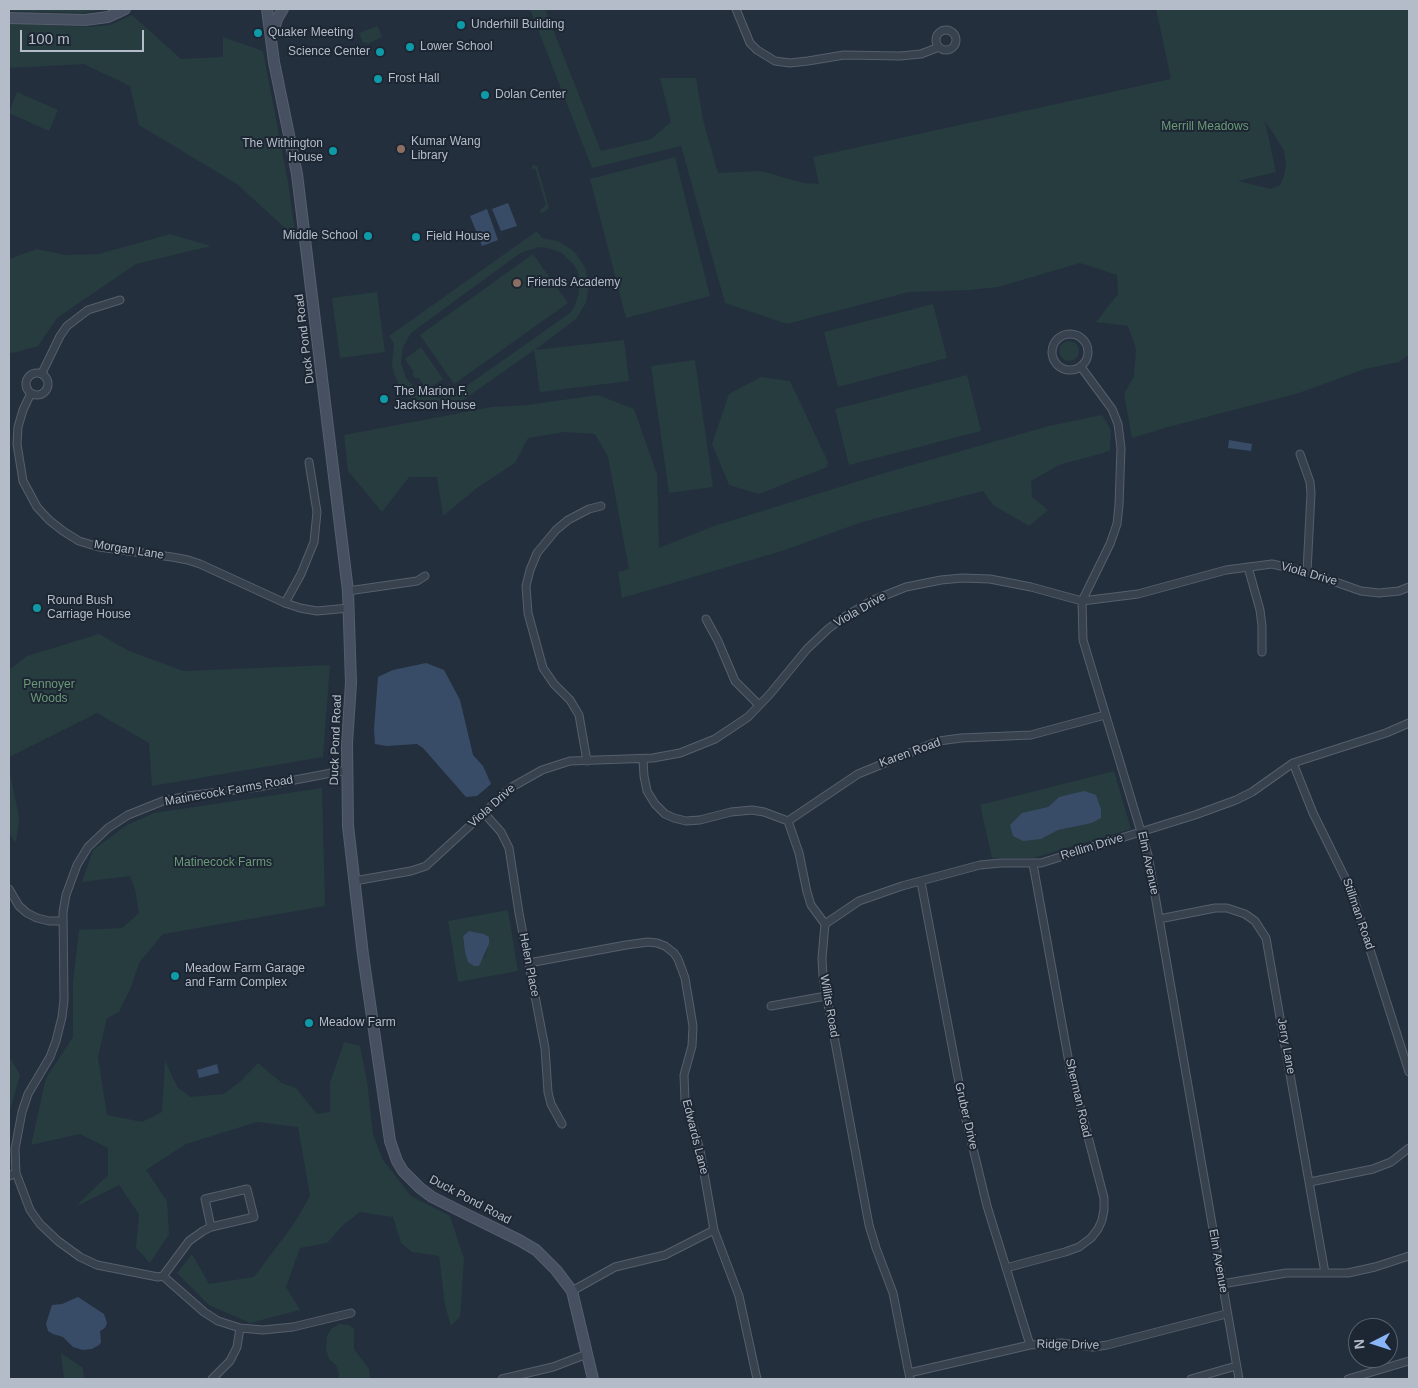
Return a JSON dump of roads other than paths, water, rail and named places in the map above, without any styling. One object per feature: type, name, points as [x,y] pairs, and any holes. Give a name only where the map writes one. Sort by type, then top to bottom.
[{"type":"street","points":[[9,18],[85,20],[108,17],[125,9]]},
{"type":"street","name":"Duck Pond Road","points":[[267,9],[297,174],[348,591],[351,684],[347,770],[348,826],[390,1141],[397,1161],[411,1180],[432,1197],[536,1250],[556,1270],[572,1291],[593,1379]]},
{"type":"street","points":[[271,39],[277,19],[283,9]]},
{"type":"street","points":[[736,9],[750,43],[756,50],[775,62],[790,63],[844,55],[900,56],[921,54],[939,47]]},
{"type":"street","name":"Morgan Lane","points":[[42,373],[60,336],[77,317],[96,306],[120,300]]},
{"type":"street","points":[[1070,333],[1085,342],[1088,354],[1081,367],[1066,370],[1056,364],[1052,358],[1052,346],[1059,337],[1070,333]]},
{"type":"street","name":"Elm Avenue","points":[[1081,367],[1112,409],[1118,424],[1121,448],[1120,505],[1117,524],[1110,544],[1082,601],[1083,640],[1148,855],[1226,1314],[1239,1379]]},
{"type":"street","name":"Morgan Lane","points":[[34,373],[42,373],[48,380],[47,390],[41,394],[31,393],[26,388],[28,377],[34,373]]},
{"type":"street","name":"Morgan Lane","points":[[31,393],[23,410],[16,444],[23,481],[37,507],[49,520],[79,541],[99,547],[188,560],[284,603],[318,611],[349,608]]},
{"type":"street","points":[[1300,454],[1310,482],[1311,493],[1307,572]]},
{"type":"street","points":[[284,603],[301,574],[314,542],[317,512],[309,462]]},
{"type":"street","points":[[587,761],[579,715],[570,700],[554,684],[543,668],[528,613],[526,586],[537,553],[556,530],[568,520],[589,509],[601,506]]},
{"type":"street","name":"Viola Drive","points":[[354,881],[411,871],[426,866],[512,788],[530,776],[562,763],[608,759],[643,760],[680,753],[702,745],[735,726],[759,705],[828,629],[844,617],[872,601],[906,587],[941,580],[990,578],[1031,586],[1082,601],[1138,594],[1226,570],[1272,564],[1307,572],[1361,591],[1380,593],[1409,587]]},
{"type":"street","points":[[1248,567],[1260,610],[1262,652]]},
{"type":"street","points":[[348,591],[417,581],[425,576]]},
{"type":"street","points":[[706,619],[718,641],[732,675],[740,687],[759,705]]},
{"type":"street","name":"Karen Road","points":[[788,821],[858,774],[938,742],[961,738],[1031,735],[1105,715]]},
{"type":"street","name":"Rellim Drive","points":[[825,924],[842,911],[866,897],[980,865],[1001,863],[1041,864],[1236,800],[1252,792],[1293,763],[1386,733],[1409,723]]},
{"type":"street","points":[[643,760],[647,791],[654,804],[665,814],[674,818],[686,821],[700,820],[731,812],[752,810],[764,812],[788,821],[799,853],[811,905],[825,924]]},
{"type":"street","name":"Stillman Road","points":[[1293,763],[1313,813],[1351,890],[1409,1072]]},
{"type":"street","name":"Matinecock Farms Road","points":[[163,1276],[158,1277],[97,1265],[80,1257],[58,1241],[40,1224],[30,1210],[12,1175],[22,1112],[28,1094],[50,1057],[62,1017],[64,1000],[62,922],[66,895],[82,856],[88,847],[108,828],[128,815],[163,801],[180,797],[258,786],[347,770]]},
{"type":"street","name":"Helen Place","points":[[484,813],[501,832],[509,848],[528,963],[545,1048],[548,1092],[562,1124]]},
{"type":"street","name":"Sherman Road","points":[[1006,1268],[1079,1247],[1091,1238],[1098,1229],[1104,1210],[1104,1198],[1070,1068],[1033,864]]},
{"type":"street","name":"Gruber Drive","points":[[921,882],[965,1115],[987,1206],[1030,1345]]},
{"type":"street","points":[[9,890],[19,906],[27,913],[43,920],[62,922]]},
{"type":"street","name":"Jerry Lane","points":[[1159,919],[1215,908],[1227,908],[1245,914],[1255,921],[1266,938],[1325,1273]]},
{"type":"street","name":"Willits Road","points":[[825,924],[822,977],[869,1225],[893,1293],[909,1376]]},
{"type":"street","name":"Edwards Lane","points":[[528,963],[648,942],[665,946],[678,959],[685,978],[693,1026],[692,1046],[684,1075],[685,1101],[700,1150],[714,1230],[739,1296],[757,1379]]},
{"type":"street","points":[[771,1006],[826,996]]},
{"type":"street","points":[[1310,1182],[1373,1169],[1391,1162],[1409,1148]]},
{"type":"street","points":[[211,1227],[205,1199],[247,1189],[254,1217],[211,1227],[189,1241],[163,1276],[204,1312],[218,1321],[240,1328],[263,1330],[313,1324],[351,1313]]},
{"type":"street","points":[[572,1291],[616,1267],[665,1254],[714,1230]]},
{"type":"street","points":[[1222,1284],[1286,1273],[1348,1273],[1409,1256]]},
{"type":"street","name":"Ridge Drive","points":[[909,1376],[1030,1345],[1061,1343],[1093,1347],[1107,1345],[1226,1314]]},
{"type":"street","points":[[212,1379],[230,1362],[236,1347],[240,1328]]},
{"type":"street","points":[[502,1379],[552,1367],[587,1354]]},
{"type":"street","points":[[1348,1379],[1409,1361]]},
{"type":"street","points":[[1191,1379],[1236,1366]]},
{"type":"water","points":[[508,203],[517,226],[501,231],[492,209]]},
{"type":"water","points":[[487,209],[498,240],[482,246],[470,216]]},
{"type":"water","points":[[1229,440],[1252,444],[1251,451],[1228,448]]},
{"type":"water","points":[[426,663],[444,670],[460,700],[473,755],[483,766],[491,784],[477,796],[466,797],[423,748],[417,744],[387,746],[375,744],[374,729],[378,677],[393,670]]},
{"type":"water","points":[[1084,791],[1096,795],[1101,809],[1101,818],[1092,823],[1058,830],[1041,839],[1023,841],[1013,836],[1010,825],[1022,813],[1048,807],[1059,797]]},
{"type":"water","points":[[469,931],[489,937],[489,944],[479,966],[474,966],[468,962],[465,952],[463,936]]},
{"type":"water","points":[[217,1064],[219,1073],[199,1078],[197,1070]]},
{"type":"water","points":[[78,1297],[104,1314],[107,1323],[105,1328],[100,1331],[101,1342],[92,1349],[83,1350],[73,1347],[63,1337],[48,1331],[46,1324],[52,1305],[62,1304]]},
{"type":"place","name":"Underhill Building","points":[[461,25]]},
{"type":"place","name":"Quaker Meeting","points":[[258,33]]},
{"type":"place","name":"Lower School","points":[[410,47]]},
{"type":"place","name":"Science Center","points":[[380,52]]},
{"type":"place","name":"Frost Hall","points":[[378,79]]},
{"type":"place","name":"Dolan Center","points":[[485,95]]},
{"type":"place","name":"Kumar Wang Library","points":[[401,149]]},
{"type":"place","name":"The Withington House","points":[[333,151]]},
{"type":"place","name":"Middle School","points":[[368,236]]},
{"type":"place","name":"Field House","points":[[416,237]]},
{"type":"place","name":"Friends Academy","points":[[517,283]]},
{"type":"place","name":"The Marion F. Jackson House","points":[[384,399]]},
{"type":"place","name":"Round Bush Carriage House","points":[[37,608]]},
{"type":"place","name":"Meadow Farm Garage and Farm Complex","points":[[175,976]]},
{"type":"place","name":"Meadow Farm","points":[[309,1023]]},
{"type":"park label","name":"Merrill Meadows","points":[[1205,127]]},
{"type":"park label","name":"Pennoyer Woods","points":[[49,692]]},
{"type":"park label","name":"Matinecock Farms","points":[[223,863]]}]
